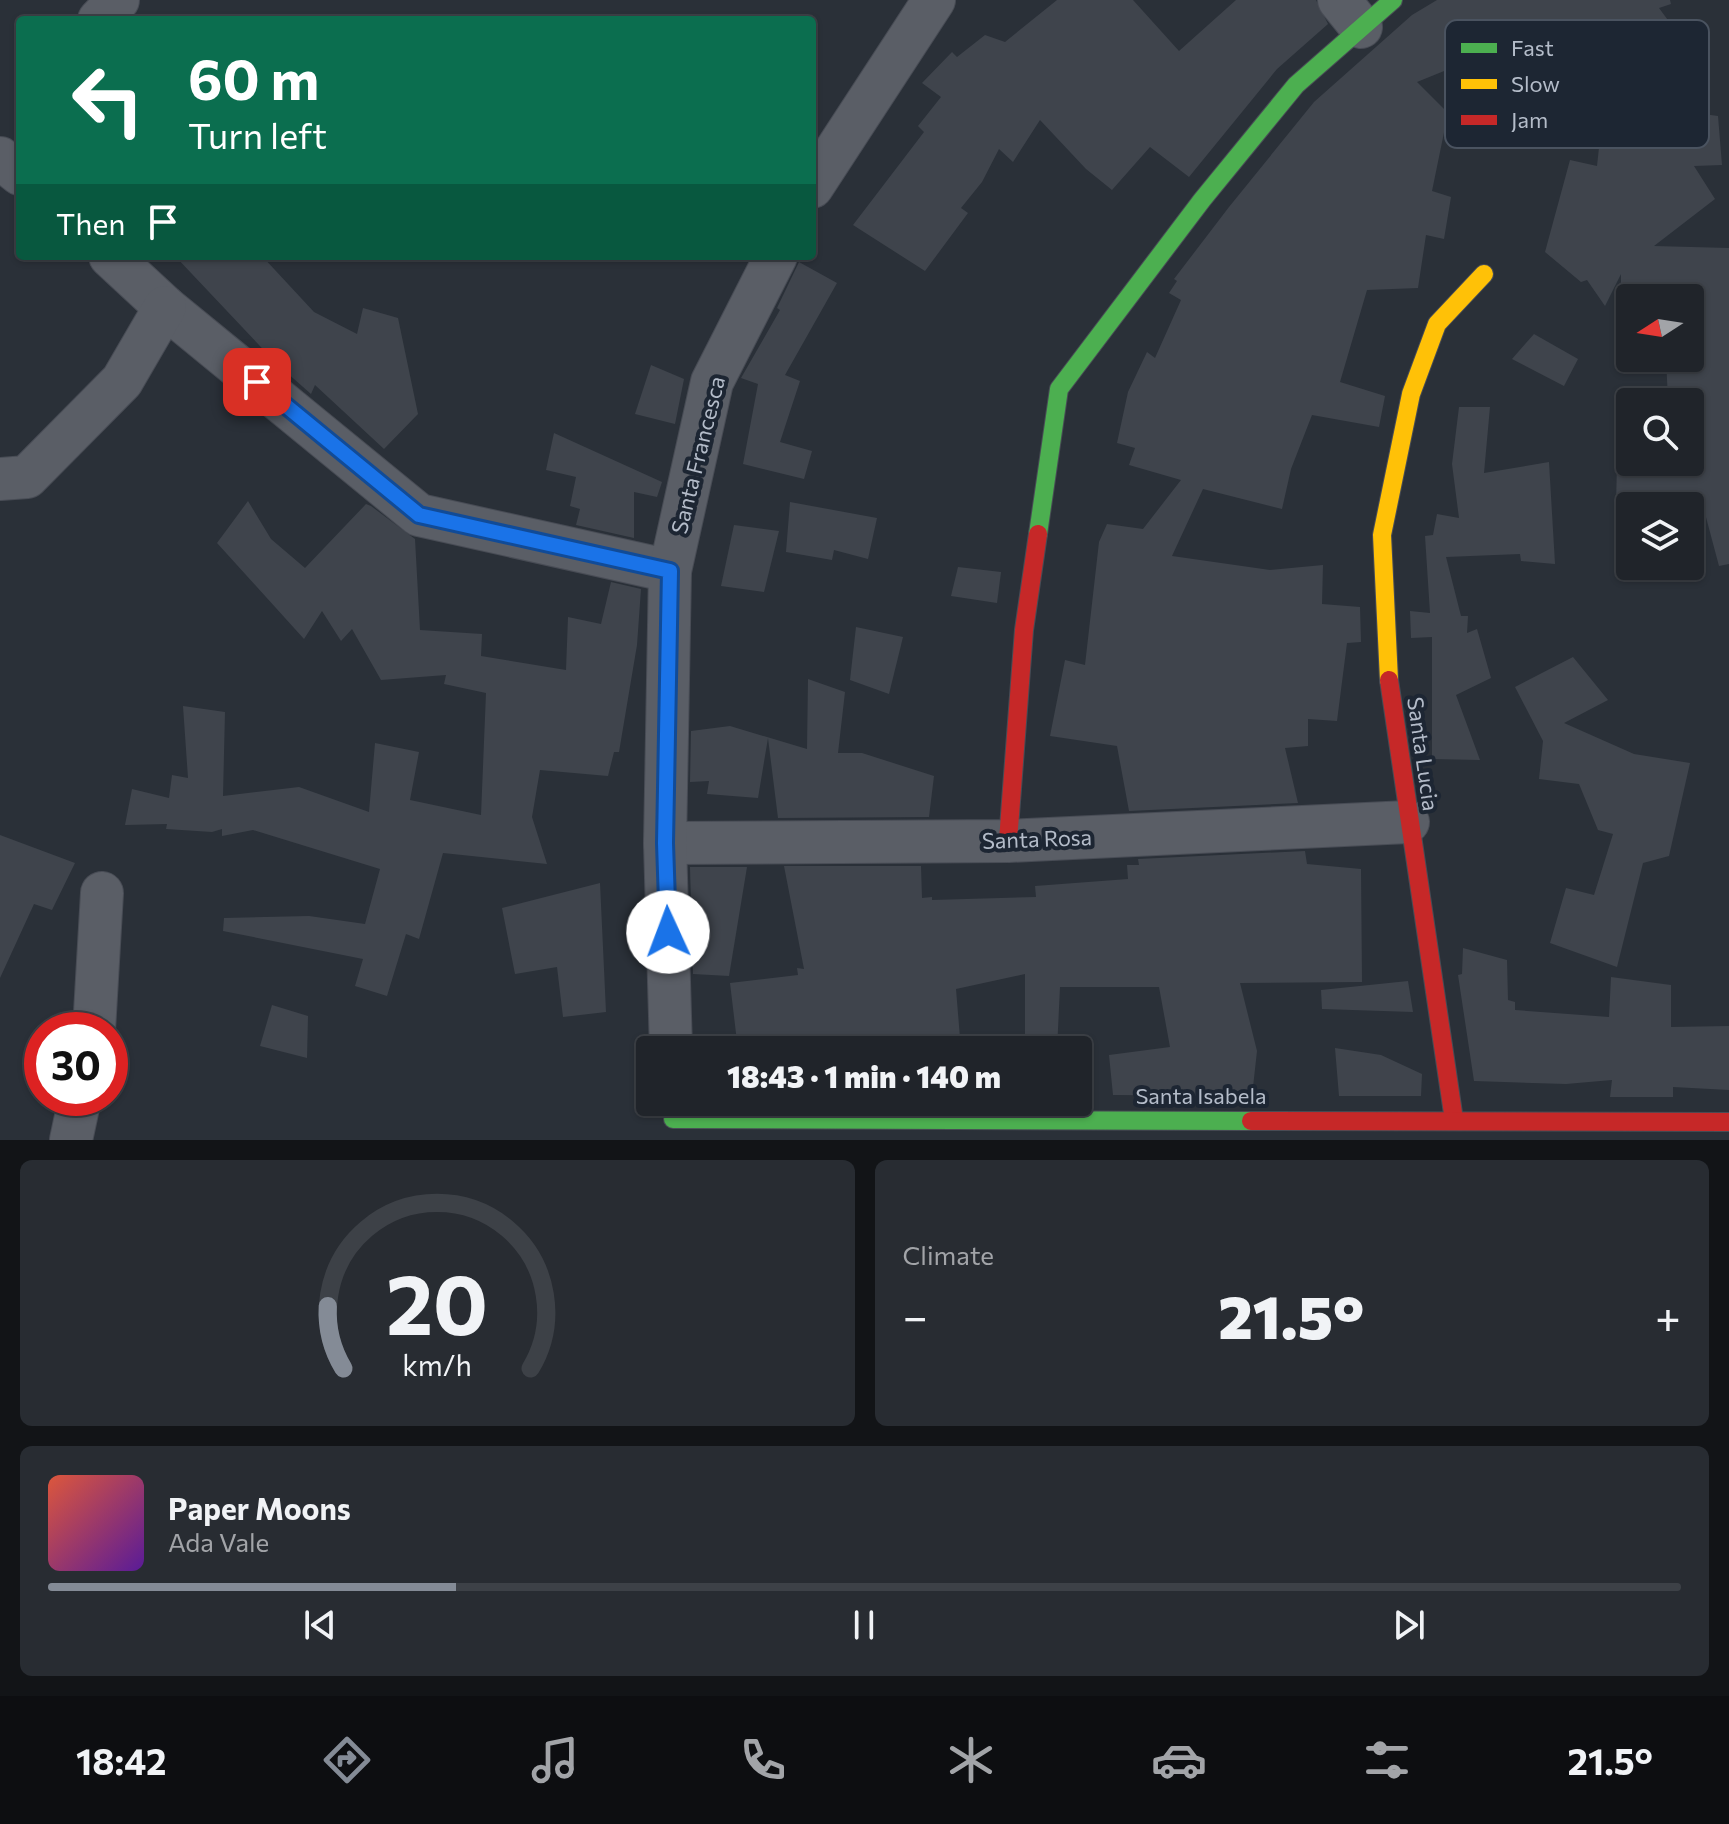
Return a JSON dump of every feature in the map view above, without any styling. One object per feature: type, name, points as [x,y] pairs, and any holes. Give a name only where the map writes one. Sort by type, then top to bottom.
[{"type":"street","points":[[103,16],[118,0]]},
{"type":"street","points":[[816,181],[934,0]]},
{"type":"street","points":[[1008,841],[1024,630],[1059,389],[1202,200],[1350,14],[1393,0]]},
{"type":"street","points":[[114,260],[165,307],[419,515],[670,571]]},
{"type":"street","name":"Santa Francesca","points":[[671,1036],[665,843],[670,571],[712,382],[774,260]]},
{"type":"street","name":"Santa Lucia","points":[[1454,1120],[1387,667],[1382,535],[1411,394],[1437,324],[1484,274]]},
{"type":"street","points":[[0,479],[27,477],[73,434],[122,381],[165,307]]},
{"type":"street","name":"Santa Rosa","points":[[665,843],[1008,841],[1408,822]]},
{"type":"street","points":[[95,1012],[102,893]]},
{"type":"street","points":[[71,1140],[76,1116]]},
{"type":"street","name":"Santa Isabela","points":[[673,1120],[1729,1122]]},
{"type":"building","points":[[1057,0],[1133,0],[1179,51],[1236,0],[1316,0],[1328,24],[1277,69],[1189,177],[1150,147],[1112,190],[1086,169],[1040,120],[1013,162],[999,149],[982,182],[961,208],[968,213],[925,271],[853,225],[924,132],[918,126],[941,97],[922,83],[952,52],[957,57],[985,35],[1005,42]]},
{"type":"building","points":[[1437,0],[1670,0],[1671,4],[1659,8],[1668,20],[1445,20],[1445,71],[1417,82],[1445,110],[1445,128],[1432,191],[1451,197],[1444,239],[1426,235],[1418,288],[1367,290],[1340,382],[1385,396],[1379,427],[1312,415],[1291,469],[1282,509],[1203,489],[1172,556],[1270,570],[1323,565],[1322,604],[1360,607],[1361,642],[1347,643],[1337,721],[1308,719],[1308,746],[1285,748],[1298,803],[1129,811],[1117,746],[1050,736],[1065,660],[1085,665],[1099,542],[1107,524],[1143,529],[1181,480],[1129,465],[1135,448],[1117,443],[1128,392],[1147,352],[1155,358],[1181,300],[1169,293],[1177,281],[1174,279],[1314,102],[1412,15]]},
{"type":"building","points":[[1709,115],[1718,116],[1722,165],[1694,166],[1715,199],[1654,246],[1729,248],[1729,564],[1719,566],[1704,510],[1704,492],[1616,492],[1617,476],[1704,476],[1704,388],[1667,388],[1667,372],[1704,372],[1704,284],[1621,284],[1621,274],[1605,306],[1587,280],[1581,282],[1545,252],[1570,160],[1597,166],[1599,148],[1709,148]]},
{"type":"building","points":[[179,260],[266,260],[314,312],[357,334],[363,308],[398,318],[418,414],[384,449],[315,385],[311,394],[277,364]]},
{"type":"building","points":[[799,262],[837,283],[785,375],[800,381],[780,442],[812,451],[804,479],[743,464],[758,384],[741,378],[780,310],[777,308]]},
{"type":"building","points":[[1534,334],[1578,359],[1564,386],[1512,359]]},
{"type":"building","points":[[651,365],[684,379],[675,424],[635,414]]},
{"type":"building","points":[[1459,407],[1490,407],[1484,473],[1549,462],[1555,564],[1521,561],[1520,554],[1446,557],[1461,616],[1468,616],[1467,633],[1477,629],[1491,678],[1456,695],[1480,760],[1432,759],[1432,637],[1411,638],[1410,611],[1430,613],[1425,536],[1433,535],[1437,514],[1459,518],[1452,464]]},
{"type":"building","points":[[554,433],[662,482],[657,497],[634,492],[634,538],[576,525],[580,509],[570,506],[576,477],[546,470]]},
{"type":"building","points":[[248,501],[271,539],[305,568],[366,504],[371,506],[415,539],[420,630],[482,634],[481,656],[566,670],[568,617],[601,624],[611,582],[641,589],[637,645],[619,752],[614,752],[608,776],[540,770],[532,817],[547,864],[443,853],[419,939],[406,934],[387,996],[355,986],[363,959],[223,931],[224,918],[309,916],[365,924],[380,869],[253,830],[222,836],[222,829],[212,832],[166,829],[167,824],[125,825],[132,789],[169,798],[172,775],[188,778],[183,706],[225,712],[223,796],[299,787],[369,812],[375,743],[419,752],[410,800],[481,815],[486,693],[444,684],[446,675],[381,680],[352,629],[341,641],[322,611],[304,639],[217,543]]},
{"type":"building","points":[[790,502],[877,518],[868,559],[834,550],[832,560],[786,552]]},
{"type":"building","points":[[734,525],[779,531],[764,592],[721,586]]},
{"type":"building","points":[[958,567],[1001,572],[997,603],[951,596]]},
{"type":"building","points":[[856,627],[903,637],[889,694],[850,680]]},
{"type":"building","points":[[1573,657],[1608,700],[1564,723],[1634,754],[1690,763],[1669,856],[1643,863],[1617,967],[1550,943],[1566,888],[1594,895],[1613,834],[1598,830],[1579,784],[1539,779],[1543,741],[1515,687]]},
{"type":"building","points":[[808,679],[845,692],[838,753],[862,753],[934,776],[929,817],[778,818],[768,738],[758,798],[707,794],[709,781],[690,782],[691,731],[730,726],[807,749]]},
{"type":"building","points":[[0,835],[75,863],[52,910],[34,904],[0,978]]},
{"type":"building","points":[[1305,851],[1307,864],[1361,869],[1362,982],[1240,983],[1257,1051],[1252,1096],[1113,1095],[1109,1055],[1170,1047],[1159,987],[1060,987],[1058,1036],[1025,1036],[1025,974],[956,989],[960,1036],[736,1036],[730,983],[798,975],[797,968],[804,969],[784,866],[921,866],[922,898],[932,897],[932,900],[1036,897],[1035,886],[1128,879],[1127,865],[1139,865],[1138,859]]},
{"type":"building","points":[[690,867],[747,867],[729,976],[693,974]]},
{"type":"building","points":[[600,883],[606,1012],[563,1017],[557,967],[515,974],[502,908]]},
{"type":"building","points":[[1463,948],[1507,960],[1508,1000],[1515,1002],[1515,1010],[1609,1017],[1611,977],[1671,985],[1671,1027],[1729,1026],[1729,1090],[1673,1087],[1673,1097],[1610,1097],[1612,1080],[1566,1084],[1474,1081],[1458,975],[1462,974]]},
{"type":"building","points":[[1408,981],[1413,1012],[1322,1009],[1321,990]]},
{"type":"building","points":[[272,1005],[308,1016],[307,1058],[260,1046]]},
{"type":"building","points":[[1335,1048],[1381,1055],[1422,1074],[1421,1096],[1339,1096]]},
{"type":"traffic: fast","points":[[1038,534],[1059,389],[1202,200],[1296,85],[1393,0]]},
{"type":"traffic: fast","points":[[673,1119],[1251,1121]]},
{"type":"traffic: slow","points":[[1389,680],[1382,535],[1411,394],[1437,324],[1484,274]]},
{"type":"traffic: jam","points":[[1008,841],[1024,630],[1038,534]]},
{"type":"traffic: jam","points":[[1389,680],[1454,1120]]},
{"type":"traffic: jam","points":[[1251,1121],[1729,1122]]},
{"type":"route","points":[[257,382],[419,515],[670,571],[665,843],[668,932]]}]
